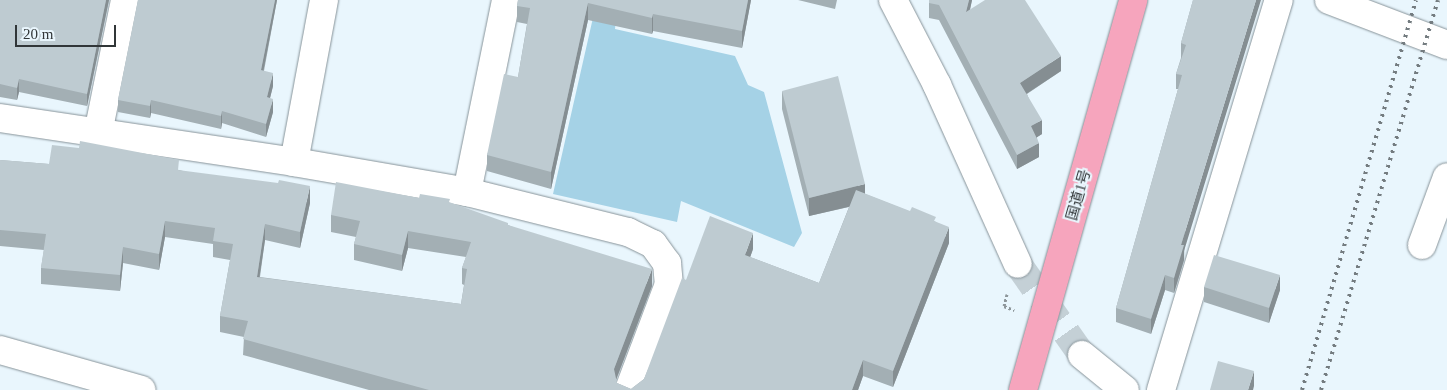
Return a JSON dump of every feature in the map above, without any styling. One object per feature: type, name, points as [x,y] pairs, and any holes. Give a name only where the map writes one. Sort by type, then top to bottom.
[{"type":"highway","name":"国道1号","points":[[1023,390],[1133,0]]},
{"type":"street","points":[[98,133],[125,0]]},
{"type":"street","points":[[294,162],[324,0]]},
{"type":"street","points":[[467,192],[506,0]]},
{"type":"street","points":[[893,0],[937,85],[1018,264]]},
{"type":"street","points":[[1162,390],[1279,0]]},
{"type":"street","points":[[1329,0],[1447,45]]},
{"type":"street","points":[[0,118],[294,162],[467,192],[628,232],[653,244],[667,263],[669,284],[629,390]]},
{"type":"street","points":[[1422,244],[1447,177]]},
{"type":"street","points":[[0,350],[141,390]]},
{"type":"street","points":[[1082,355],[1125,390]]},
{"type":"shaded area","points":[[597,0],[618,0],[615,29],[735,56],[748,85],[764,92],[802,233],[794,247],[681,201],[677,222],[553,194]]},
{"type":"building","points":[[0,0],[106,0],[87,94],[19,79],[17,88],[0,84]]},
{"type":"building","points":[[138,0],[275,0],[261,70],[273,73],[267,97],[273,99],[266,124],[222,111],[221,116],[151,100],[150,106],[118,100]]},
{"type":"building","points":[[518,0],[748,0],[742,31],[653,14],[652,18],[588,3],[551,172],[487,155],[504,74],[518,77],[530,8],[517,6]]},
{"type":"building","points":[[929,0],[969,0],[966,12],[985,0],[1025,0],[1061,56],[1020,83],[1042,120],[1031,126],[1039,143],[1017,155],[939,5],[929,3]]},
{"type":"building","points":[[1193,0],[1256,0],[1181,245],[1184,245],[1174,278],[1165,275],[1151,319],[1116,308],[1182,75],[1176,74],[1186,45],[1181,43]]},
{"type":"building","points":[[838,76],[865,184],[809,198],[782,91]]},
{"type":"building","points":[[80,141],[179,160],[178,170],[278,183],[279,180],[310,186],[300,232],[265,224],[257,277],[461,304],[467,269],[462,268],[471,242],[408,231],[402,255],[354,244],[360,221],[331,215],[336,182],[419,198],[420,194],[450,199],[449,202],[508,223],[508,225],[652,269],[614,369],[617,383],[631,389],[644,379],[682,278],[686,280],[710,216],[753,233],[745,255],[819,283],[856,190],[910,211],[912,207],[936,217],[934,221],[949,227],[893,371],[863,360],[852,390],[429,390],[243,339],[248,321],[220,316],[233,244],[213,241],[215,228],[165,221],[159,254],[123,247],[120,275],[41,268],[46,234],[0,230],[0,160],[49,164],[52,145],[79,148]]},
{"type":"building","points":[[1214,255],[1280,275],[1269,308],[1204,287]]},
{"type":"building","points":[[1218,361],[1254,371],[1248,390],[1210,390]]},
{"type":"tunnel","points":[[1018,264],[1082,355]]},
{"type":"railway","points":[[1302,390],[1416,0]]},
{"type":"railway","points":[[1321,390],[1438,0]]}]
